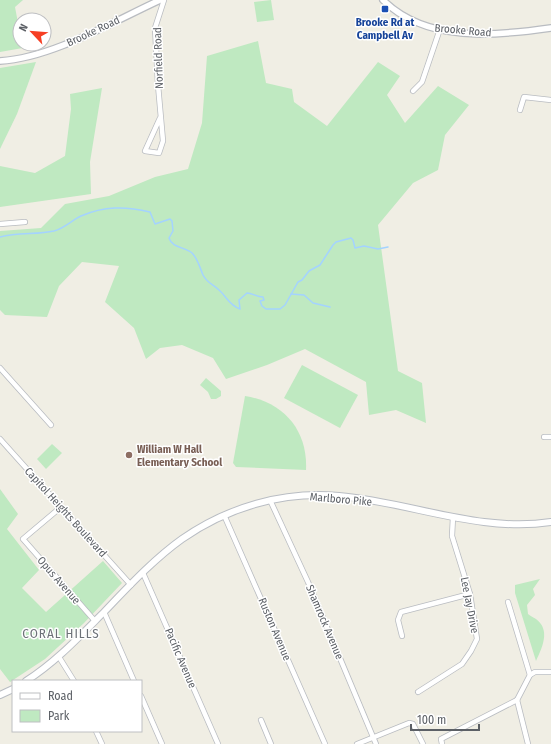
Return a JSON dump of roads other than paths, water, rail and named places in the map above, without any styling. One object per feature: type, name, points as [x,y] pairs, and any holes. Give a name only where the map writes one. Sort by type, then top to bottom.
[{"type":"main road","name":"Marlboro Pike","points":[[27,680],[59,656],[143,573],[182,539],[224,515],[245,507],[270,500],[308,495],[343,496],[453,517],[509,524],[551,522]]},
{"type":"main road","points":[[0,696],[12,690]]},
{"type":"street","name":"Brooke Road","points":[[0,61],[20,59],[55,49],[160,0]]},
{"type":"street","name":"Norfield Road","points":[[160,118],[145,151],[156,153],[161,149],[163,142],[160,118],[156,28],[164,0]]},
{"type":"street","name":"Brooke Road","points":[[383,0],[403,16],[420,24],[440,29],[483,33],[517,32],[551,28]]},
{"type":"street","points":[[413,91],[422,82],[440,29]]},
{"type":"street","points":[[520,110],[524,97],[551,100]]},
{"type":"street","points":[[0,224],[25,222]]},
{"type":"street","points":[[0,368],[51,425]]},
{"type":"street","points":[[544,437],[551,437]]},
{"type":"street","name":"Capitol Heights Boulevard","points":[[0,439],[131,585]]},
{"type":"street","name":"Shamrock Avenue","points":[[270,500],[308,582],[376,744]]},
{"type":"street","name":"Opus Avenue","points":[[61,507],[23,539],[95,622]]},
{"type":"street","name":"Ruston Avenue","points":[[224,515],[324,744]]},
{"type":"street","name":"Lee Jay Drive","points":[[418,692],[462,664],[475,645],[477,633],[470,594],[452,536],[453,517]]},
{"type":"street","name":"Pacific Avenue","points":[[143,573],[218,744]]},
{"type":"street","points":[[402,636],[398,620],[401,612],[470,594]]},
{"type":"street","points":[[508,602],[530,675]]},
{"type":"street","points":[[104,612],[134,680]]},
{"type":"street","points":[[59,656],[73,680]]},
{"type":"street","points":[[442,744],[441,739],[517,700],[530,675],[535,672],[551,672]]},
{"type":"street","points":[[142,698],[162,744]]},
{"type":"street","points":[[517,700],[528,744]]},
{"type":"street","points":[[261,720],[271,744]]},
{"type":"street","points":[[357,744],[408,723],[413,724],[424,744]]},
{"type":"street","points":[[96,732],[102,744]]},
{"type":"waterway","points":[[0,237],[54,231],[62,228],[81,216],[98,210],[123,208],[150,212],[155,224],[170,219],[172,221],[173,231],[169,238],[173,244],[192,253],[206,280],[219,290],[233,305],[240,309],[239,300],[247,293],[263,297],[264,300],[260,301],[262,306],[266,309],[280,309],[285,305],[298,282],[302,280],[309,271],[320,265],[336,242],[351,238],[355,248],[364,246],[378,249],[388,247]]},
{"type":"waterway","points":[[291,294],[304,295],[313,303],[330,307]]},
{"type":"place","name":"Brooke Rd at Campbell Av","points":[[385,9]]},
{"type":"place","name":"William W Hall Elementary School","points":[[129,455]]},
{"type":"district","name":"CORAL HILLS","points":[[61,633]]}]
